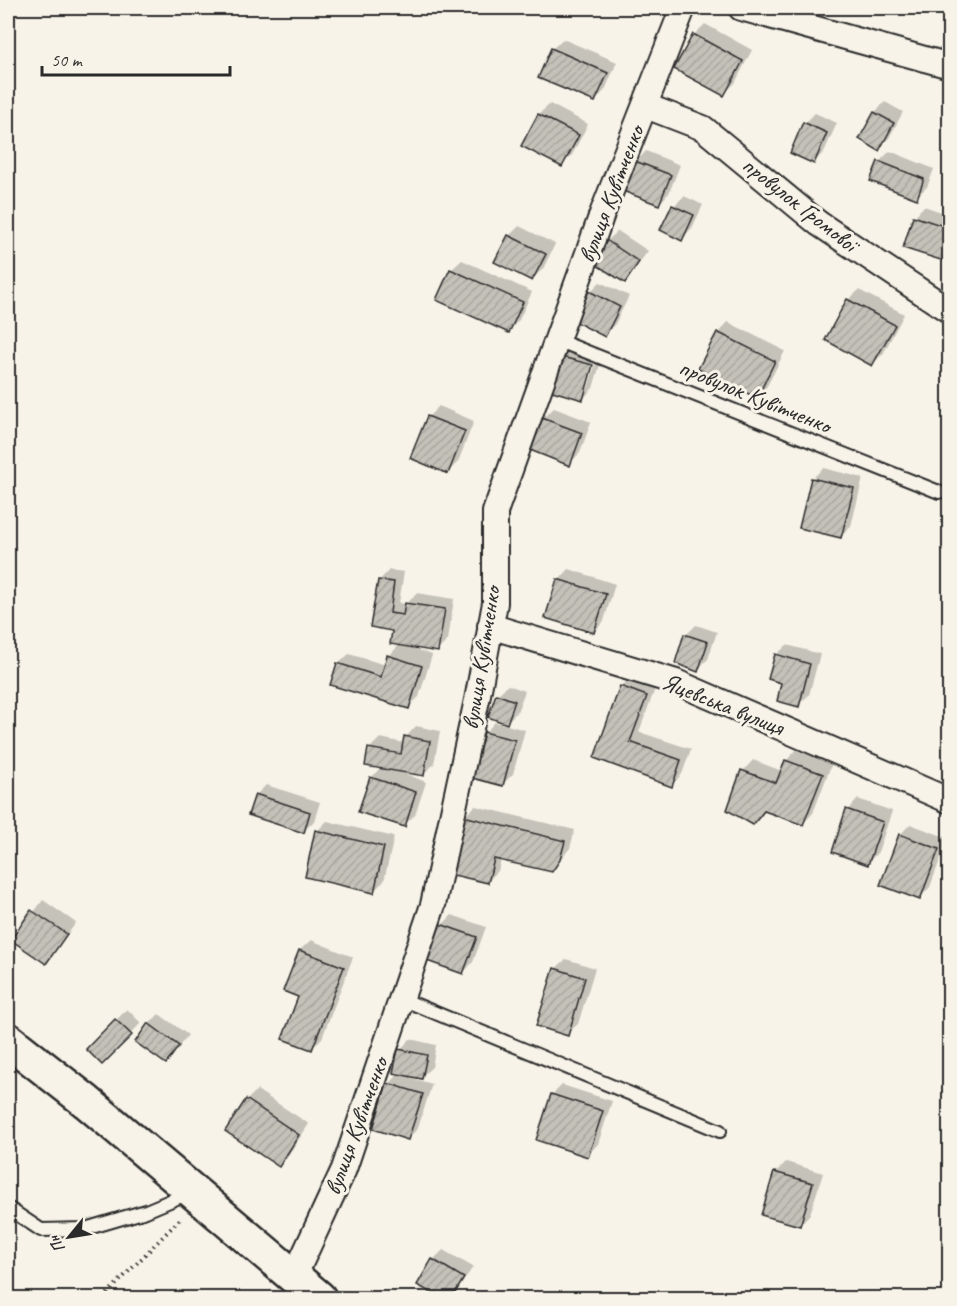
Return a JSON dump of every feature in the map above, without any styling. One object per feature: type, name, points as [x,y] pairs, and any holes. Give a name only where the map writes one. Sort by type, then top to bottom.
[{"type":"main road","points":[[8,1040],[87,1102],[192,1196]]},
{"type":"main road","points":[[8,1057],[192,1196],[309,1291]]},
{"type":"street","name":"вулиця Кувітченко","points":[[309,1291],[344,1168],[433,905],[495,603],[495,512],[602,214],[683,8]]},
{"type":"street","points":[[741,8],[950,66]]},
{"type":"street","name":"провулок Громової","points":[[646,106],[703,128],[818,223],[950,311]]},
{"type":"street","name":"Яцевська вулиця","points":[[490,626],[676,682],[950,801]]},
{"type":"lane","name":"провулок Кувітченко","points":[[556,340],[939,492]]},
{"type":"lane","points":[[402,999],[720,1131]]},
{"type":"lane","points":[[8,1208],[41,1230],[85,1229],[192,1196]]},
{"type":"path","points":[[103,1299],[192,1196]]},
{"type":"building","points":[[693,34],[743,61],[724,96],[674,69]]},
{"type":"building","points":[[551,48],[608,73],[595,102],[538,78]]},
{"type":"building","points":[[874,112],[894,123],[879,151],[859,139]]},
{"type":"building","points":[[538,114],[579,135],[562,167],[521,146]]},
{"type":"building","points":[[803,122],[827,133],[814,164],[790,153]]},
{"type":"building","points":[[635,161],[671,175],[659,205],[623,191]]},
{"type":"building","points":[[878,161],[924,179],[917,199],[870,181]]},
{"type":"building","points":[[672,205],[694,215],[682,241],[660,230]]},
{"type":"building","points":[[913,216],[950,228],[950,263],[903,248]]},
{"type":"building","points":[[508,235],[546,254],[532,281],[494,262]]},
{"type":"building","points":[[606,240],[639,262],[625,283],[592,262]]},
{"type":"building","points":[[450,269],[523,302],[509,333],[436,300]]},
{"type":"building","points":[[589,291],[620,307],[605,337],[574,321]]},
{"type":"building","points":[[847,299],[895,325],[872,366],[825,340]]},
{"type":"building","points":[[717,332],[775,361],[757,398],[698,369]]},
{"type":"building","points":[[562,357],[593,365],[583,400],[552,391]]},
{"type":"building","points":[[427,416],[465,431],[448,474],[410,458]]},
{"type":"building","points":[[542,418],[582,433],[570,466],[530,450]]},
{"type":"building","points":[[811,478],[854,488],[841,538],[799,528]]},
{"type":"building","points":[[557,579],[606,594],[594,633],[545,618]]},
{"type":"building","points":[[378,580],[394,582],[390,613],[403,615],[405,603],[445,609],[438,652],[390,644],[392,631],[370,627]]},
{"type":"building","points":[[684,634],[708,642],[698,672],[675,663]]},
{"type":"building","points":[[775,654],[810,664],[799,707],[777,701],[781,683],[768,679]]},
{"type":"building","points":[[387,655],[422,666],[409,709],[330,685],[337,663],[381,677]]},
{"type":"building","points":[[620,686],[647,696],[630,742],[681,760],[672,787],[594,758]]},
{"type":"building","points":[[496,694],[515,701],[507,724],[488,717]]},
{"type":"building","points":[[484,732],[515,740],[503,786],[472,778]]},
{"type":"building","points":[[404,736],[430,741],[424,776],[365,766],[368,748],[401,754]]},
{"type":"building","points":[[785,760],[823,774],[803,825],[764,811],[753,825],[727,810],[741,770],[776,783]]},
{"type":"building","points":[[370,777],[416,792],[405,827],[358,812]]},
{"type":"building","points":[[255,794],[310,812],[304,833],[248,815]]},
{"type":"building","points":[[846,809],[883,822],[868,865],[832,852]]},
{"type":"building","points":[[463,816],[565,841],[560,860],[552,872],[494,859],[488,883],[449,874]]},
{"type":"building","points":[[315,830],[384,847],[374,893],[305,877]]},
{"type":"building","points":[[899,834],[939,849],[920,900],[880,885]]},
{"type":"building","points":[[31,910],[67,934],[46,964],[11,940]]},
{"type":"building","points":[[440,924],[477,937],[463,974],[427,961]]},
{"type":"building","points":[[299,950],[344,967],[312,1050],[282,1039],[298,997],[283,991]]},
{"type":"building","points":[[554,968],[585,978],[568,1036],[536,1026]]},
{"type":"building","points":[[115,1019],[132,1035],[102,1065],[86,1049]]},
{"type":"building","points":[[148,1023],[179,1046],[166,1064],[135,1042]]},
{"type":"building","points":[[398,1049],[427,1055],[422,1079],[393,1073]]},
{"type":"building","points":[[387,1083],[423,1094],[408,1140],[373,1129]]},
{"type":"building","points":[[551,1094],[603,1111],[588,1157],[536,1140]]},
{"type":"building","points":[[246,1099],[299,1135],[279,1167],[225,1131]]},
{"type":"building","points":[[774,1172],[813,1183],[800,1226],[761,1215]]},
{"type":"building","points":[[432,1259],[464,1278],[452,1298],[441,1298],[417,1285]]}]
